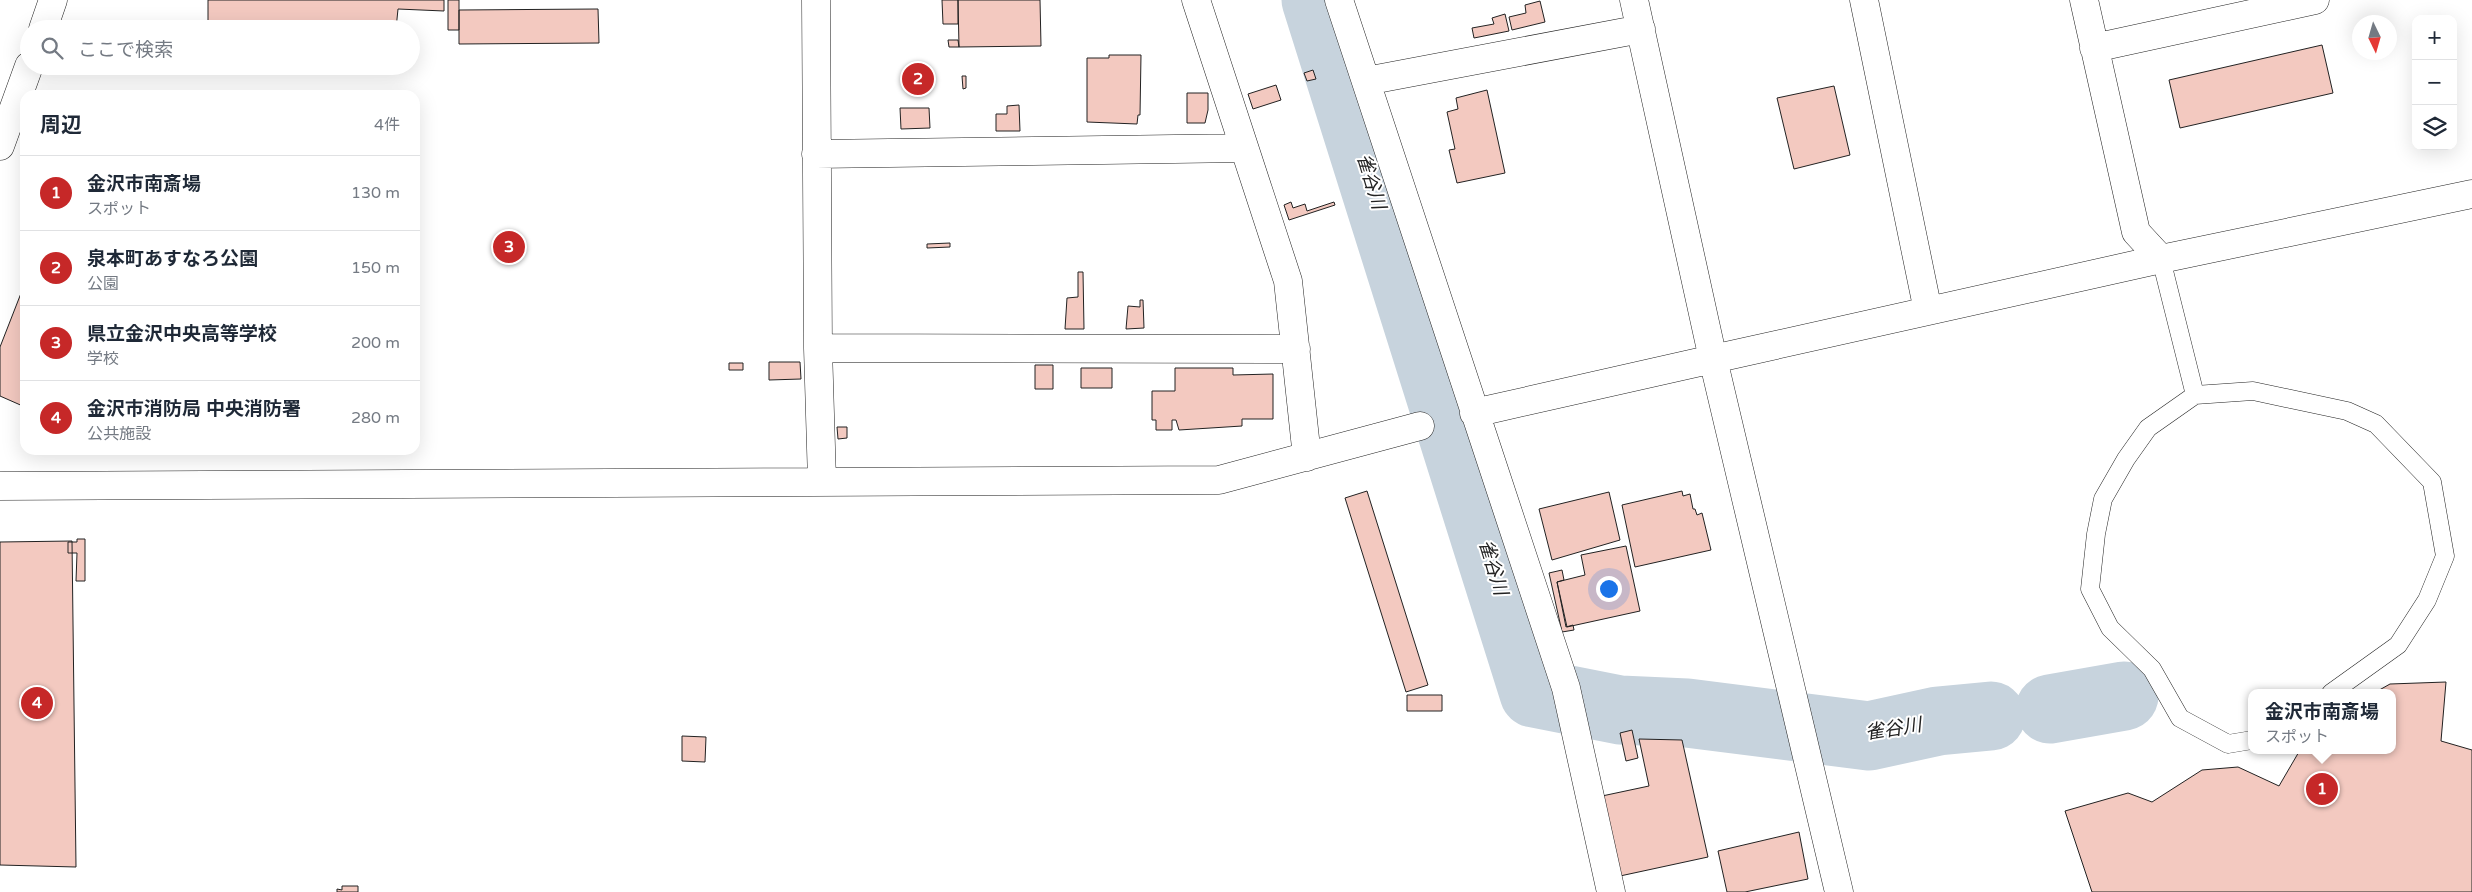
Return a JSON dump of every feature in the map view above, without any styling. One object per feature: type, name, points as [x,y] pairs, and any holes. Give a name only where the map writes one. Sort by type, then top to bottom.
[{"type":"street","points":[[46,20],[53,0]]},
{"type":"street","points":[[816,0],[818,348],[822,481]]},
{"type":"street","points":[[1196,0],[1288,282],[1307,457]]},
{"type":"street","points":[[1339,0],[1566,688],[1611,892]]},
{"type":"street","points":[[1634,0],[1713,359],[1839,892]]},
{"type":"street","points":[[1864,0],[1928,311]]},
{"type":"street","points":[[2084,0],[2136,232],[2160,259]]},
{"type":"street","points":[[2094,48],[2315,0]]},
{"type":"street","points":[[1366,81],[1641,29]]},
{"type":"street","points":[[20,90],[26,75]]},
{"type":"street","points":[[0,146],[20,91]]},
{"type":"street","points":[[816,154],[1244,148]]},
{"type":"street","points":[[1474,413],[2160,259],[2472,194]]},
{"type":"street","points":[[818,348],[1296,349]]},
{"type":"street","points":[[0,486],[1219,480],[1420,426]]},
{"type":"lane","points":[[2160,259],[2195,396]]},
{"type":"lane","points":[[2248,741],[2228,744],[2180,718],[2152,670],[2110,628],[2090,589],[2096,534],[2103,499],[2126,459],[2148,428],[2195,396],[2253,391],[2347,411],[2376,424],[2432,482],[2445,556],[2427,600],[2398,645],[2337,689]]},
{"type":"building","points":[[208,0],[444,0],[444,11],[398,9],[397,20],[208,20]]},
{"type":"building","points":[[448,0],[459,0],[459,30],[448,30]]},
{"type":"building","points":[[942,0],[958,0],[958,24],[943,24]]},
{"type":"building","points":[[958,0],[1040,0],[1041,46],[959,47]]},
{"type":"building","points":[[1540,1],[1545,22],[1512,30],[1509,17],[1526,13],[1525,5]]},
{"type":"building","points":[[598,9],[599,43],[459,44],[459,10]]},
{"type":"building","points":[[1505,14],[1509,31],[1474,38],[1472,28],[1494,24],[1492,18]]},
{"type":"building","points":[[948,40],[958,40],[959,47],[949,47]]},
{"type":"building","points":[[2322,45],[2333,93],[2180,128],[2169,80]]},
{"type":"building","points":[[1109,55],[1141,55],[1140,115],[1138,115],[1137,124],[1087,122],[1087,58],[1109,58]]},
{"type":"building","points":[[1313,70],[1316,79],[1307,81],[1304,73]]},
{"type":"building","points":[[962,76],[966,76],[966,88],[963,89]]},
{"type":"building","points":[[1276,85],[1281,100],[1253,109],[1248,94]]},
{"type":"building","points":[[1834,86],[1850,155],[1794,169],[1777,98]]},
{"type":"building","points":[[1487,90],[1505,173],[1457,183],[1449,150],[1455,149],[1447,112],[1458,109],[1456,98]]},
{"type":"building","points":[[1187,93],[1208,93],[1208,110],[1205,123],[1187,123]]},
{"type":"building","points":[[1019,105],[1020,131],[996,131],[996,114],[1007,114],[1007,106]]},
{"type":"building","points":[[900,108],[929,108],[930,128],[901,129]]},
{"type":"building","points":[[1291,202],[1293,208],[1305,204],[1307,211],[1334,202],[1335,205],[1289,220],[1284,205]]},
{"type":"building","points":[[950,243],[950,247],[927,248],[927,244]]},
{"type":"building","points":[[1078,272],[1083,272],[1084,329],[1065,329],[1067,298],[1078,297]]},
{"type":"building","points":[[20,296],[20,405],[0,396],[0,347]]},
{"type":"building","points":[[1140,300],[1143,300],[1144,328],[1126,329],[1128,306],[1140,307]]},
{"type":"building","points":[[769,362],[800,362],[801,379],[769,380]]},
{"type":"building","points":[[729,363],[743,363],[743,370],[729,370]]},
{"type":"building","points":[[1035,365],[1053,365],[1053,389],[1035,389]]},
{"type":"building","points":[[1081,368],[1112,368],[1112,388],[1081,388]]},
{"type":"building","points":[[1175,368],[1233,368],[1233,375],[1273,374],[1273,419],[1242,419],[1242,426],[1179,430],[1176,420],[1172,420],[1172,430],[1156,430],[1156,420],[1152,420],[1152,391],[1175,391]]},
{"type":"building","points":[[837,427],[847,427],[847,438],[838,439]]},
{"type":"building","points":[[1367,491],[1428,685],[1406,692],[1345,498]]},
{"type":"building","points":[[1682,491],[1683,496],[1690,494],[1693,509],[1695,509],[1697,515],[1702,513],[1711,550],[1635,567],[1622,505]]},
{"type":"building","points":[[1609,492],[1620,540],[1552,560],[1539,509]]},
{"type":"building","points":[[77,539],[85,539],[85,581],[76,581],[77,553],[68,553],[68,542],[77,542]]},
{"type":"building","points":[[72,541],[76,867],[0,865],[0,542]]},
{"type":"building","points":[[1626,546],[1640,611],[1567,627],[1557,582],[1585,575],[1581,555]]},
{"type":"building","points":[[1562,570],[1564,580],[1557,582],[1566,627],[1573,625],[1574,630],[1562,632],[1549,573]]},
{"type":"building","points":[[2446,682],[2441,741],[2472,750],[2472,892],[2092,892],[2065,811],[2128,793],[2152,802],[2202,770],[2238,767],[2279,786],[2298,754],[2396,754],[2396,689],[2381,689],[2390,684]]},
{"type":"building","points":[[1407,695],[1442,695],[1442,711],[1407,711]]},
{"type":"building","points":[[1632,730],[1638,758],[1626,761],[1620,733]]},
{"type":"building","points":[[682,736],[706,737],[705,762],[682,761]]},
{"type":"building","points":[[1639,739],[1682,740],[1708,857],[1620,876],[1602,796],[1649,786]]},
{"type":"building","points":[[1799,832],[1808,879],[1745,892],[1727,892],[1718,851]]},
{"type":"building","points":[[342,886],[358,886],[358,892],[337,892],[337,889],[342,890]]},
{"type":"waterway","name":"雀谷川","points":[[1316,0],[1534,693],[1620,710],[1687,713],[1869,736],[1938,721],[1991,716]]},
{"type":"waterway","name":"雀谷川","points":[[2050,709],[2124,696]]},
{"type":"place","name":"泉本町あすなろ公園","points":[[918,79]]},
{"type":"place","name":"県立金沢中央高等学校","points":[[509,247]]},
{"type":"place","name":"金沢市消防局 中央消防署","points":[[37,703]]},
{"type":"place","name":"金沢市南斎場","points":[[2322,789]]}]
